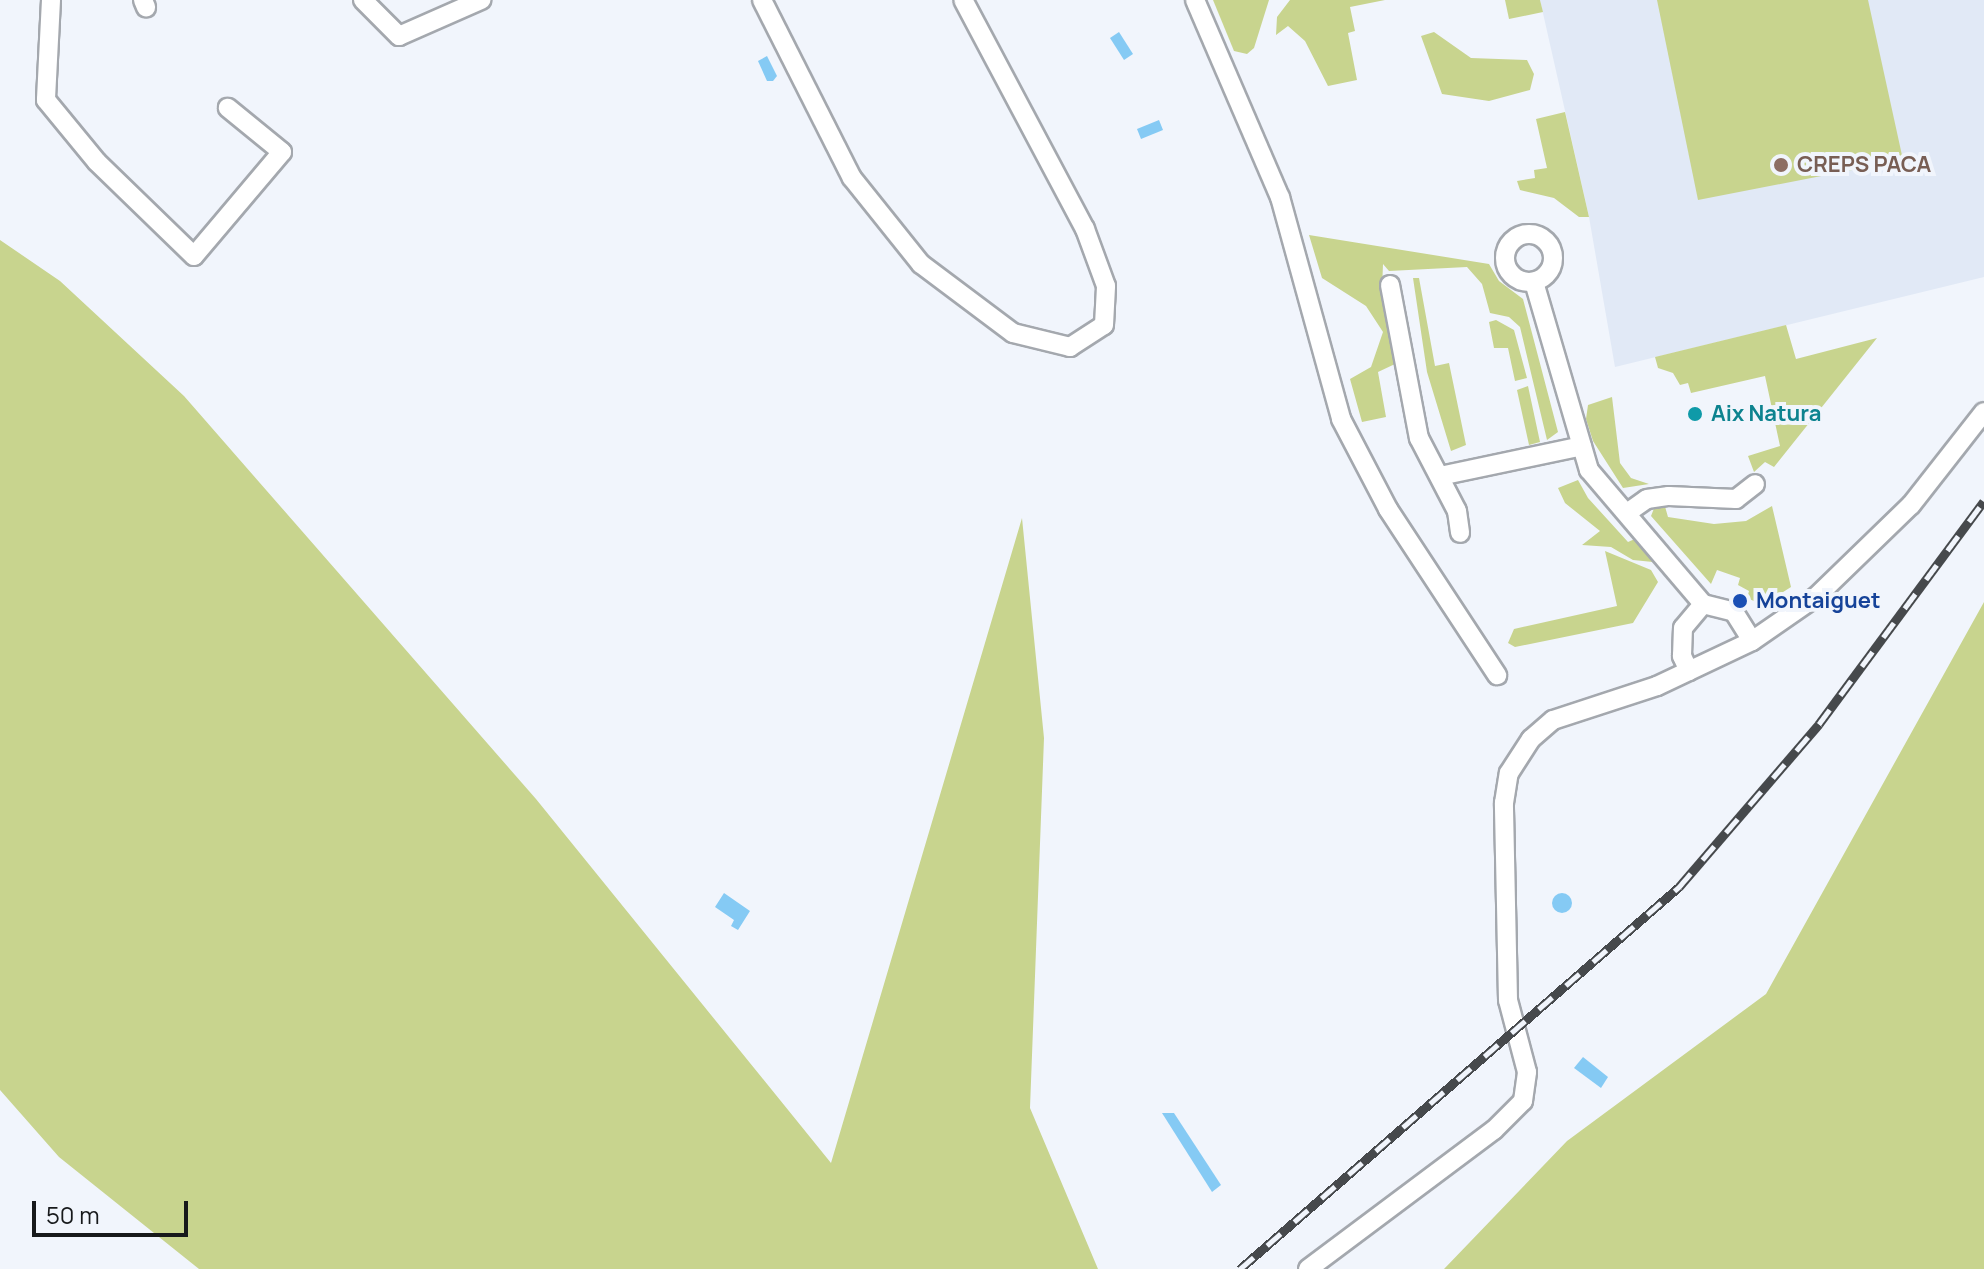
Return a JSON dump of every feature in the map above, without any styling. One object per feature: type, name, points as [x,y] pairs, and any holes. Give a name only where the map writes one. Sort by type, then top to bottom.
[{"type":"street","points":[[51,0],[46,100],[97,162],[194,256],[282,152],[228,108]]},
{"type":"street","points":[[363,0],[399,36],[481,0]]},
{"type":"street","points":[[762,0],[852,178],[921,264],[1013,333],[1070,347],[1104,325],[1106,286],[1085,229],[963,0]]},
{"type":"street","points":[[1195,0],[1280,197],[1341,419],[1388,509],[1497,675]]},
{"type":"street","points":[[1534,282],[1589,470],[1703,604],[1734,612],[1752,641]]},
{"type":"street","points":[[1390,285],[1419,438],[1440,476],[1460,533]]},
{"type":"street","points":[[1308,1269],[1494,1130],[1523,1101],[1527,1072],[1508,1000],[1504,803],[1509,773],[1531,739],[1553,720],[1689,671],[1752,641],[1834,582],[1911,505],[1984,412]]},
{"type":"street","points":[[1440,476],[1582,446]]},
{"type":"street","points":[[1627,513],[1647,499],[1669,496],[1736,499],[1755,484]]},
{"type":"street","points":[[1689,671],[1682,656],[1683,628],[1703,604]]},
{"type":"shaded area","name":"CREPS PACA","points":[[1540,0],[1984,0],[1984,277],[1615,367],[1589,217]]},
{"type":"green space","points":[[1213,0],[1269,0],[1254,48],[1247,54],[1234,51]]},
{"type":"green space","points":[[1290,0],[1385,0],[1350,7],[1355,31],[1348,33],[1357,80],[1328,86],[1305,41],[1288,26],[1276,35],[1277,17]]},
{"type":"green space","points":[[1505,0],[1540,0],[1543,12],[1509,19]]},
{"type":"green space","points":[[1657,0],[1868,0],[1903,160],[1698,200]]},
{"type":"green space","points":[[1434,32],[1471,58],[1527,60],[1534,74],[1530,90],[1489,101],[1442,94],[1421,36]]},
{"type":"green space","points":[[1565,112],[1589,217],[1579,217],[1554,198],[1520,190],[1517,181],[1535,178],[1534,170],[1547,168],[1536,119]]},
{"type":"green space","points":[[1309,235],[1489,264],[1499,281],[1523,299],[1558,432],[1547,440],[1520,327],[1509,317],[1490,313],[1482,284],[1467,267],[1389,271],[1383,264],[1382,290],[1395,364],[1378,372],[1386,417],[1362,422],[1350,379],[1371,367],[1383,332],[1366,306],[1322,278]]},
{"type":"green space","points":[[0,240],[60,281],[184,396],[536,799],[831,1163],[1022,518],[1044,738],[1030,1108],[1098,1269],[199,1269],[59,1157],[0,1090]]},
{"type":"green space","points":[[1413,278],[1419,278],[1435,366],[1449,363],[1466,445],[1451,451],[1427,372]]},
{"type":"green space","points":[[1496,320],[1514,330],[1527,378],[1515,381],[1508,348],[1494,348],[1489,322]]},
{"type":"green space","points":[[1786,325],[1796,359],[1877,338],[1774,467],[1765,462],[1754,472],[1748,456],[1780,446],[1765,376],[1691,393],[1688,383],[1680,385],[1673,373],[1658,368],[1655,357]]},
{"type":"green space","points":[[1528,386],[1540,442],[1529,445],[1517,390]]},
{"type":"green space","points":[[1612,397],[1620,463],[1631,478],[1649,484],[1623,488],[1593,441],[1586,419],[1588,405]]},
{"type":"green space","points":[[1578,480],[1588,498],[1628,542],[1637,538],[1653,562],[1633,560],[1611,547],[1582,545],[1600,531],[1565,503],[1558,488]]},
{"type":"green space","points":[[1664,503],[1668,517],[1714,524],[1746,521],[1772,506],[1791,587],[1763,605],[1747,598],[1749,591],[1738,585],[1740,578],[1717,570],[1711,584],[1651,516],[1655,506]]},
{"type":"green space","points":[[1605,551],[1651,570],[1658,582],[1633,623],[1515,647],[1508,643],[1514,629],[1617,606]]},
{"type":"green space","points":[[1984,602],[1984,1269],[1444,1269],[1567,1141],[1766,994]]},
{"type":"water","points":[[1119,32],[1133,54],[1124,60],[1110,38]]},
{"type":"water","points":[[767,56],[777,76],[773,81],[767,81],[758,61]]},
{"type":"water","points":[[1159,120],[1163,130],[1141,139],[1137,129]]},
{"type":"water","points":[[724,893],[750,911],[738,930],[731,926],[734,920],[715,907]]},
{"type":"water","points":[[1562,893],[1569,896],[1572,903],[1569,910],[1562,913],[1555,910],[1552,903],[1555,896]]},
{"type":"water","points":[[1583,1057],[1608,1077],[1601,1088],[1574,1068]]},
{"type":"water","points":[[1162,1113],[1174,1113],[1221,1185],[1212,1192]]},
{"type":"railway","points":[[1240,1269],[1679,887],[1819,724],[1984,501]]},
{"type":"place","name":"CREPS PACA","points":[[1781,165]]},
{"type":"place","name":"Aix Natura","points":[[1695,414]]},
{"type":"place","name":"Montaiguet","points":[[1740,601]]}]
